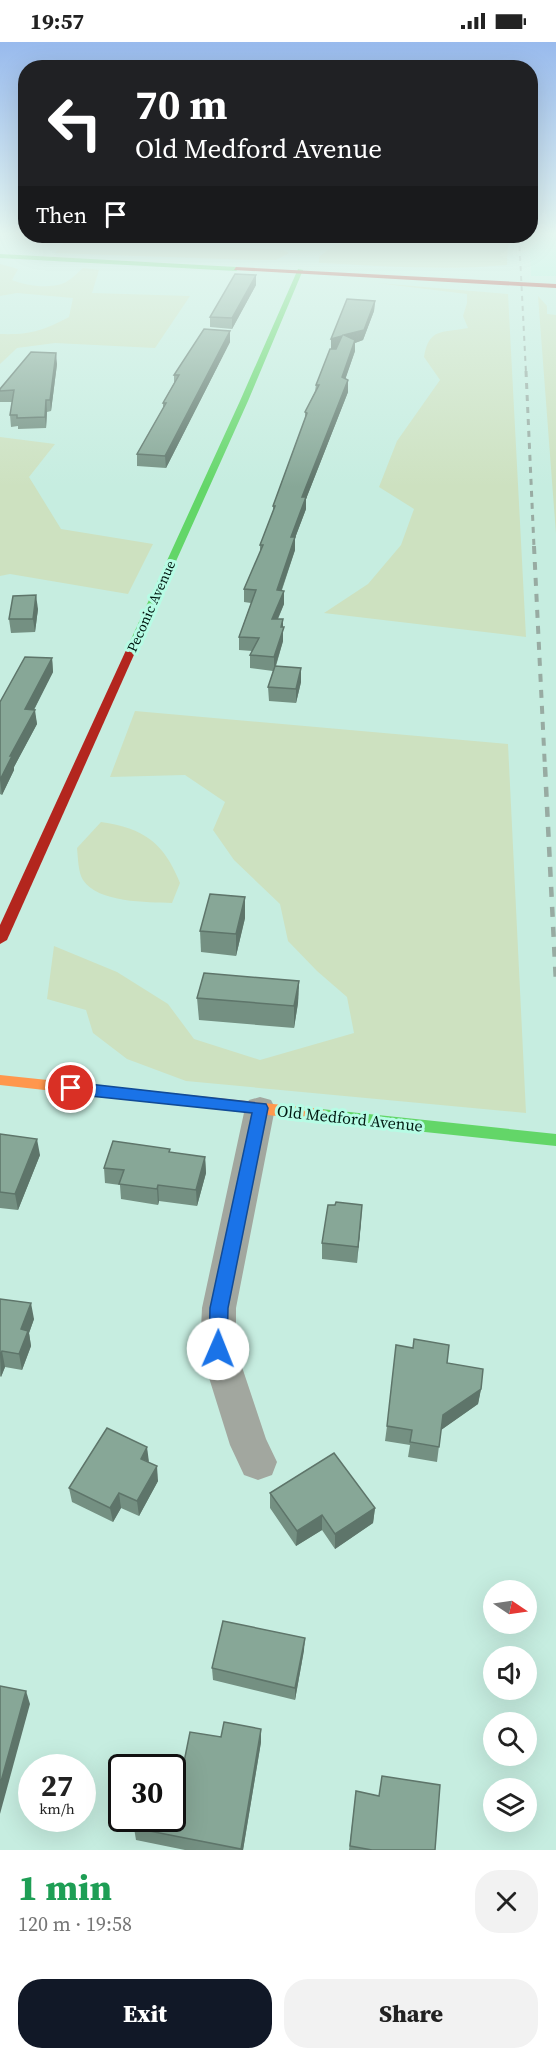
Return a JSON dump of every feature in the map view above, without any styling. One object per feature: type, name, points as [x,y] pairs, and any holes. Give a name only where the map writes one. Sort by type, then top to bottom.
[{"type":"street","name":"Peconic Avenue","points":[[0,940],[279,318]]},
{"type":"street","name":"Old Medford Avenue","points":[[0,1080],[556,1140]]},
{"type":"street","points":[[258,1462],[249,1444],[218,1349],[219,1308],[260,1108]]},
{"type":"shaded area","points":[[67,318],[175,318],[155,348],[55,343],[17,348],[0,364],[0,334],[28,333]]},
{"type":"shaded area","points":[[464,318],[509,318],[526,637],[324,613],[368,584],[401,545],[414,509],[379,487],[397,441],[440,380],[424,357],[429,341],[444,331],[468,328]]},
{"type":"shaded area","points":[[540,318],[556,318],[556,534]]},
{"type":"shaded area","points":[[0,437],[55,444],[29,477],[61,529],[153,544],[128,594],[10,574],[0,576]]},
{"type":"shaded area","points":[[135,711],[508,744],[526,1113],[186,1081],[127,1059],[93,1033],[86,1010],[47,999],[54,946],[117,972],[168,1004],[194,1039],[260,1060],[354,1033],[347,997],[288,941],[280,904],[234,860],[213,830],[225,802],[185,775],[110,777]]},
{"type":"shaded area","points":[[101,822],[141,833],[167,857],[180,883],[172,903],[124,900],[90,888],[81,877],[77,848]]},
{"type":"building","points":[[339,318],[368,318],[364,330],[344,335],[355,340],[342,377],[348,380],[302,497],[306,497],[291,537],[295,537],[277,590],[284,591],[272,619],[283,619],[281,627],[284,627],[274,657],[250,655],[259,638],[239,637],[256,590],[244,589],[263,545],[260,545],[307,413],[305,412],[319,385],[316,385],[330,349],[336,349],[342,336],[331,339]]},
{"type":"building","points":[[204,329],[230,331],[165,456],[137,454],[179,375],[174,375]]},
{"type":"building","points":[[31,352],[56,353],[50,400],[46,400],[45,417],[17,418],[17,415],[10,415],[14,390],[0,391],[0,389]]},
{"type":"building","points":[[36,595],[33,619],[9,619],[13,596]]},
{"type":"building","points":[[25,657],[52,658],[25,709],[35,710],[0,780],[0,702]]},
{"type":"building","points":[[275,666],[301,668],[296,689],[268,687]]},
{"type":"building","points":[[210,894],[245,897],[236,934],[200,931]]},
{"type":"building","points":[[204,973],[299,981],[294,1006],[197,998]]},
{"type":"building","points":[[0,1134],[37,1139],[15,1194],[0,1192]]},
{"type":"building","points":[[113,1141],[170,1149],[169,1152],[205,1157],[196,1190],[158,1185],[157,1189],[119,1184],[124,1170],[104,1168]]},
{"type":"building","points":[[336,1202],[362,1205],[358,1247],[322,1243],[328,1205],[335,1205]]},
{"type":"building","points":[[0,1299],[31,1303],[21,1329],[28,1331],[19,1354],[2,1351],[0,1355]]},
{"type":"building","points":[[414,1339],[449,1345],[447,1363],[483,1369],[481,1389],[443,1415],[439,1447],[410,1442],[412,1430],[387,1426],[396,1345],[413,1348]]},
{"type":"building","points":[[107,1428],[147,1447],[141,1459],[157,1466],[137,1501],[119,1493],[110,1508],[69,1488]]},
{"type":"building","points":[[334,1453],[375,1508],[335,1534],[322,1515],[297,1531],[270,1493]]},
{"type":"building","points":[[223,1621],[305,1638],[295,1688],[212,1668]]},
{"type":"building","points":[[0,1686],[26,1691],[0,1785]]},
{"type":"building","points":[[224,1722],[261,1729],[241,1849],[154,1832],[186,1832],[186,1754],[190,1732],[221,1737]]},
{"type":"building","points":[[382,1776],[440,1785],[435,1850],[372,1850],[350,1846],[356,1791],[379,1796]]},
{"type":"railway","points":[[523,318],[526,373]]},
{"type":"railway","points":[[526,371],[534,547]]},
{"type":"railway","points":[[534,546],[545,769]]},
{"type":"railway","points":[[545,767],[556,983]]},
{"type":"traffic: fast","points":[[132,648],[279,318]]},
{"type":"traffic: fast","points":[[321,1115],[556,1140]]},
{"type":"traffic: slow","points":[[0,1080],[321,1115]]},
{"type":"traffic: jam","points":[[0,940],[132,648]]},
{"type":"route","points":[[71,1088],[260,1108],[219,1308],[218,1349]]}]
